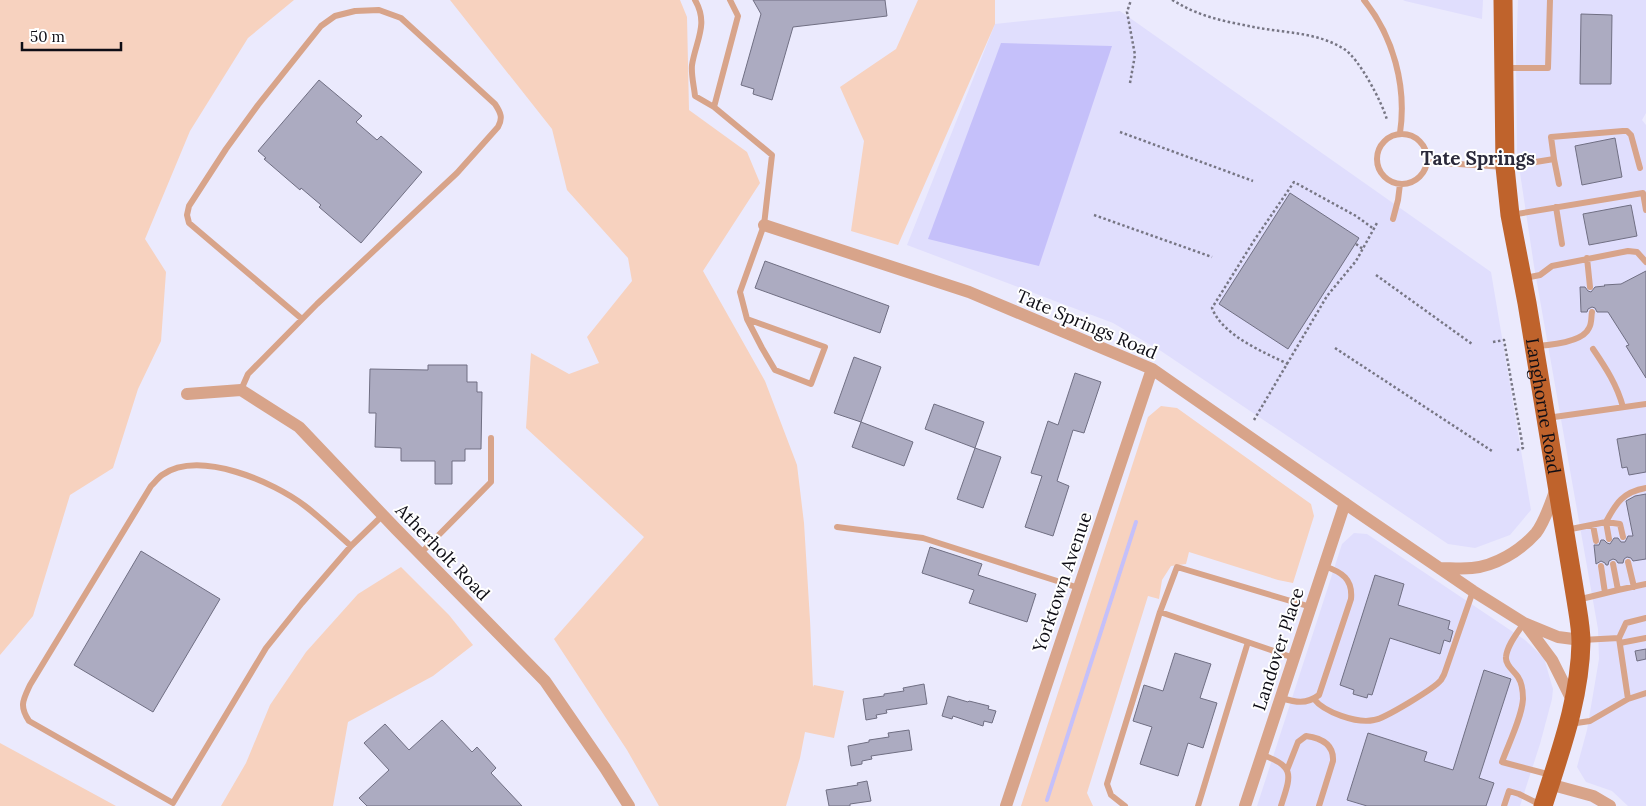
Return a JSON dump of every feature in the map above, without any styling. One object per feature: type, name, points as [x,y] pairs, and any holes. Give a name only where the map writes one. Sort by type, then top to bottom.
[{"type":"main road","name":"Langhorne Road","points":[[1503,0],[1504,166],[1510,215],[1546,418],[1581,640],[1579,674],[1574,704],[1542,806]]},
{"type":"street","name":"Tate Springs Road","points":[[764,225],[969,292],[1152,369],[1473,591],[1524,623],[1558,637],[1581,640]]},
{"type":"street","name":"Yorktown Avenue","points":[[1006,806],[1152,369]]},
{"type":"street","points":[[187,394],[241,390]]},
{"type":"street","name":"Atherholt Road","points":[[241,390],[299,427],[382,515],[545,681],[606,768],[629,806]]},
{"type":"street","points":[[1440,568],[1474,568],[1500,561],[1520,547],[1539,528],[1557,486]]},
{"type":"street","name":"Landover Place","points":[[1246,806],[1345,503]]},
{"type":"street","name":"Tate Springs Road","points":[[1524,623],[1552,660],[1574,704]]},
{"type":"street","points":[[1551,780],[1592,796],[1610,806]]},
{"type":"lane","points":[[695,0],[700,8],[702,29],[692,66],[695,96],[714,107],[772,155],[764,225],[740,292],[747,319],[775,370],[811,384],[824,347],[747,319]]},
{"type":"lane","points":[[714,107],[738,16],[730,0]]},
{"type":"lane","points":[[1364,0],[1387,37],[1400,78],[1402,121],[1400,133]]},
{"type":"lane","points":[[1503,68],[1548,68],[1550,0]]},
{"type":"lane","points":[[241,390],[248,374],[302,319],[457,173],[498,128],[502,120],[501,112],[495,104],[401,18],[379,10],[355,11],[335,16],[321,26],[258,105],[226,149],[189,206],[187,215],[189,223],[302,319]]},
{"type":"lane","points":[[1559,184],[1551,137],[1627,131],[1634,140],[1640,168]]},
{"type":"lane","points":[[1400,133],[1407,133],[1421,142],[1426,149],[1427,162],[1422,174],[1416,180],[1400,184],[1385,178],[1379,172],[1376,164],[1378,147],[1383,140],[1400,133]]},
{"type":"lane","points":[[1427,162],[1504,166],[1554,159]]},
{"type":"lane","points":[[1393,219],[1400,184]]},
{"type":"lane","points":[[1510,215],[1643,193],[1646,210]]},
{"type":"lane","points":[[1556,208],[1562,244]]},
{"type":"lane","points":[[1522,278],[1540,276],[1552,266],[1628,250],[1637,252],[1646,262]]},
{"type":"lane","points":[[1587,258],[1590,287]]},
{"type":"lane","points":[[1534,347],[1580,337],[1587,332],[1590,326],[1592,312]]},
{"type":"lane","points":[[1593,349],[1619,391],[1624,407]]},
{"type":"lane","points":[[1546,418],[1646,404]]},
{"type":"lane","points":[[420,554],[491,482],[491,438]]},
{"type":"lane","points":[[351,546],[304,506],[268,483],[236,472],[200,466],[181,467],[162,474],[151,486],[30,685],[23,702],[23,712],[29,721],[174,803],[266,648],[351,546],[382,515]]},
{"type":"lane","points":[[1608,539],[1606,522],[1616,502],[1634,490],[1646,488]]},
{"type":"lane","points":[[1564,530],[1606,522],[1620,524],[1623,537]]},
{"type":"lane","points":[[1593,525],[1596,541]]},
{"type":"lane","points":[[837,527],[923,538],[1079,588]]},
{"type":"lane","points":[[1628,562],[1634,587]]},
{"type":"lane","points":[[1613,564],[1618,590]]},
{"type":"lane","points":[[1324,566],[1335,570],[1349,580],[1352,589],[1352,599],[1316,697],[1318,705],[1327,710],[1362,720],[1374,720],[1386,716],[1434,687],[1441,680],[1473,591]]},
{"type":"lane","points":[[1601,566],[1605,593]]},
{"type":"lane","points":[[1125,806],[1111,795],[1107,784],[1160,612],[1177,568],[1311,607]]},
{"type":"lane","points":[[1576,600],[1646,584]]},
{"type":"lane","points":[[1160,612],[1294,658]]},
{"type":"lane","points":[[1628,699],[1619,640],[1626,623],[1646,618]]},
{"type":"lane","points":[[1524,623],[1516,635],[1506,658],[1507,663],[1518,677],[1522,686],[1523,700],[1502,762],[1551,780]]},
{"type":"lane","points":[[1581,640],[1646,638]]},
{"type":"lane","points":[[1198,806],[1248,642]]},
{"type":"lane","points":[[1569,724],[1590,721],[1628,699],[1646,693]]},
{"type":"lane","points":[[1281,698],[1306,702],[1316,697]]},
{"type":"lane","points":[[1281,806],[1289,784],[1287,770],[1298,742],[1306,736],[1316,737],[1329,744],[1333,755],[1333,761],[1319,806]]},
{"type":"lane","points":[[1262,755],[1278,760],[1287,770]]},
{"type":"lane","points":[[1504,806],[1509,791],[1542,806]]},
{"type":"path","points":[[1130,83],[1134,55],[1127,12],[1131,0]]},
{"type":"path","points":[[1172,0],[1196,13],[1260,28],[1305,34],[1324,39],[1346,49],[1360,66],[1384,108],[1387,120]]},
{"type":"path","points":[[1120,132],[1253,181]]},
{"type":"path","points":[[1288,364],[1231,332],[1214,313],[1212,308],[1294,182],[1356,216],[1374,229]]},
{"type":"path","points":[[1279,203],[1282,206]]},
{"type":"path","points":[[1094,215],[1212,257]]},
{"type":"path","points":[[1254,420],[1327,296],[1356,262],[1377,223]]},
{"type":"path","points":[[1356,244],[1363,249]]},
{"type":"path","points":[[1376,275],[1472,344]]},
{"type":"path","points":[[1492,342],[1504,340],[1523,448],[1517,450]]},
{"type":"path","points":[[1335,348],[1492,451]]},
{"type":"path","points":[[1514,394],[1518,393]]},
{"type":"shaded area","points":[[0,0],[294,0],[248,38],[190,131],[145,239],[166,272],[161,341],[138,389],[113,468],[70,495],[33,616],[0,655]]},
{"type":"shaded area","points":[[450,0],[680,0],[687,17],[689,110],[747,152],[760,183],[703,271],[765,381],[797,465],[804,523],[813,687],[814,685],[844,691],[834,738],[805,732],[800,758],[786,806],[659,806],[627,750],[554,639],[644,537],[526,428],[531,353],[569,374],[599,363],[587,337],[632,281],[628,258],[567,190],[552,129]]},
{"type":"shaded area","points":[[918,0],[995,0],[995,24],[898,245],[851,231],[864,141],[840,87],[896,49]]},
{"type":"shaded area","points":[[1403,0],[1483,0],[1482,19],[1405,1]]},
{"type":"shaded area","points":[[1518,0],[1646,0],[1646,113],[1642,120],[1646,125],[1646,806],[1628,806],[1612,791],[1586,782],[1577,767],[1587,730],[1599,659],[1598,629],[1534,266],[1517,153],[1516,57]]},
{"type":"shaded area","points":[[1120,11],[1491,272],[1531,510],[1510,535],[1475,548],[1448,544],[1161,351],[1113,323],[907,245],[995,24]]},
{"type":"shaded area","points":[[1001,43],[1112,46],[1039,266],[928,239]]},
{"type":"shaded area","points":[[1161,406],[1177,408],[1311,504],[1314,516],[1293,583],[1189,552],[1186,564],[1171,566],[1162,580],[1159,599],[1148,596],[1087,793],[1093,806],[1021,806],[1148,417]]},
{"type":"shaded area","points":[[1354,533],[1367,534],[1525,640],[1544,658],[1553,689],[1552,699],[1520,806],[1257,806],[1342,544]]},
{"type":"shaded area","points":[[401,567],[449,615],[473,645],[433,676],[348,722],[333,806],[221,806],[246,763],[270,705],[306,652],[358,594]]},
{"type":"shaded area","points":[[0,743],[116,806],[0,806]]},
{"type":"building","points":[[753,0],[885,0],[887,16],[793,27],[772,100],[753,94],[754,89],[741,85],[761,14]]},
{"type":"building","points":[[1581,14],[1612,15],[1611,84],[1580,84]]},
{"type":"building","points":[[319,80],[362,116],[356,122],[377,140],[381,136],[422,172],[361,243],[319,207],[321,205],[301,188],[300,190],[264,159],[266,158],[258,151]]},
{"type":"building","points":[[1615,138],[1622,177],[1582,185],[1575,146]]},
{"type":"building","points":[[1290,193],[1359,238],[1288,349],[1219,304]]},
{"type":"building","points":[[1631,205],[1637,236],[1589,245],[1583,214]]},
{"type":"building","points":[[765,261],[889,306],[880,333],[755,288]]},
{"type":"building","points":[[1646,271],[1646,378],[1626,346],[1629,345],[1608,312],[1597,312],[1592,307],[1587,312],[1581,312],[1580,287],[1585,287],[1591,292],[1595,287],[1621,284]]},
{"type":"building","points":[[854,357],[881,367],[861,422],[834,413]]},
{"type":"building","points":[[428,365],[467,365],[467,382],[477,382],[477,392],[482,392],[481,449],[465,449],[465,461],[452,461],[452,484],[435,484],[435,461],[401,461],[401,448],[375,447],[376,413],[369,413],[370,369],[428,370]]},
{"type":"building","points":[[1075,373],[1101,382],[1084,433],[1073,430],[1057,481],[1069,486],[1053,536],[1025,527],[1042,476],[1031,473],[1048,421],[1058,425]]},
{"type":"building","points":[[934,404],[984,422],[975,448],[925,429]]},
{"type":"building","points":[[861,422],[913,442],[904,466],[852,447]]},
{"type":"building","points":[[1646,434],[1646,472],[1629,475],[1627,467],[1622,468],[1617,439]]},
{"type":"building","points":[[975,448],[1001,457],[983,508],[957,499]]},
{"type":"building","points":[[1646,494],[1646,559],[1633,561],[1627,557],[1623,563],[1618,563],[1613,559],[1609,561],[1608,565],[1601,561],[1596,564],[1594,545],[1599,545],[1601,540],[1610,544],[1614,538],[1625,542],[1628,536],[1633,536],[1626,501],[1635,496]]},
{"type":"building","points":[[930,547],[982,564],[978,575],[1036,594],[1027,622],[969,603],[974,590],[922,573]]},
{"type":"building","points":[[141,551],[220,599],[153,712],[74,665]]},
{"type":"building","points":[[1375,575],[1404,584],[1398,605],[1450,621],[1448,629],[1453,631],[1450,642],[1444,640],[1440,654],[1390,638],[1372,695],[1368,694],[1367,698],[1353,694],[1354,690],[1340,685]]},
{"type":"building","points":[[1646,649],[1646,659],[1637,661],[1635,651]]},
{"type":"building","points":[[1175,653],[1211,664],[1200,698],[1217,703],[1203,748],[1188,743],[1178,776],[1140,764],[1152,727],[1133,721],[1144,685],[1163,691]]},
{"type":"building","points":[[1484,670],[1511,679],[1479,778],[1494,783],[1486,806],[1367,806],[1347,800],[1368,733],[1427,752],[1424,761],[1453,770]]},
{"type":"building","points":[[924,684],[927,704],[886,710],[887,713],[876,715],[877,718],[866,720],[863,699],[884,696],[884,694],[904,691],[903,688]]},
{"type":"building","points":[[948,696],[989,706],[988,709],[996,711],[992,723],[984,721],[983,726],[953,716],[952,719],[942,716]]},
{"type":"building","points":[[442,720],[472,752],[477,747],[496,768],[491,773],[522,806],[367,806],[359,798],[389,770],[364,743],[385,724],[409,750]]},
{"type":"building","points":[[909,730],[912,750],[871,756],[872,759],[862,761],[862,764],[851,766],[848,746],[889,737],[888,733]]},
{"type":"building","points":[[867,781],[871,801],[850,804],[850,806],[829,806],[826,790],[858,785],[857,783]]},
{"type":"waterway","points":[[1047,800],[1136,522]]},
{"type":"district","name":"Tate Springs","points":[[1478,158]]}]
